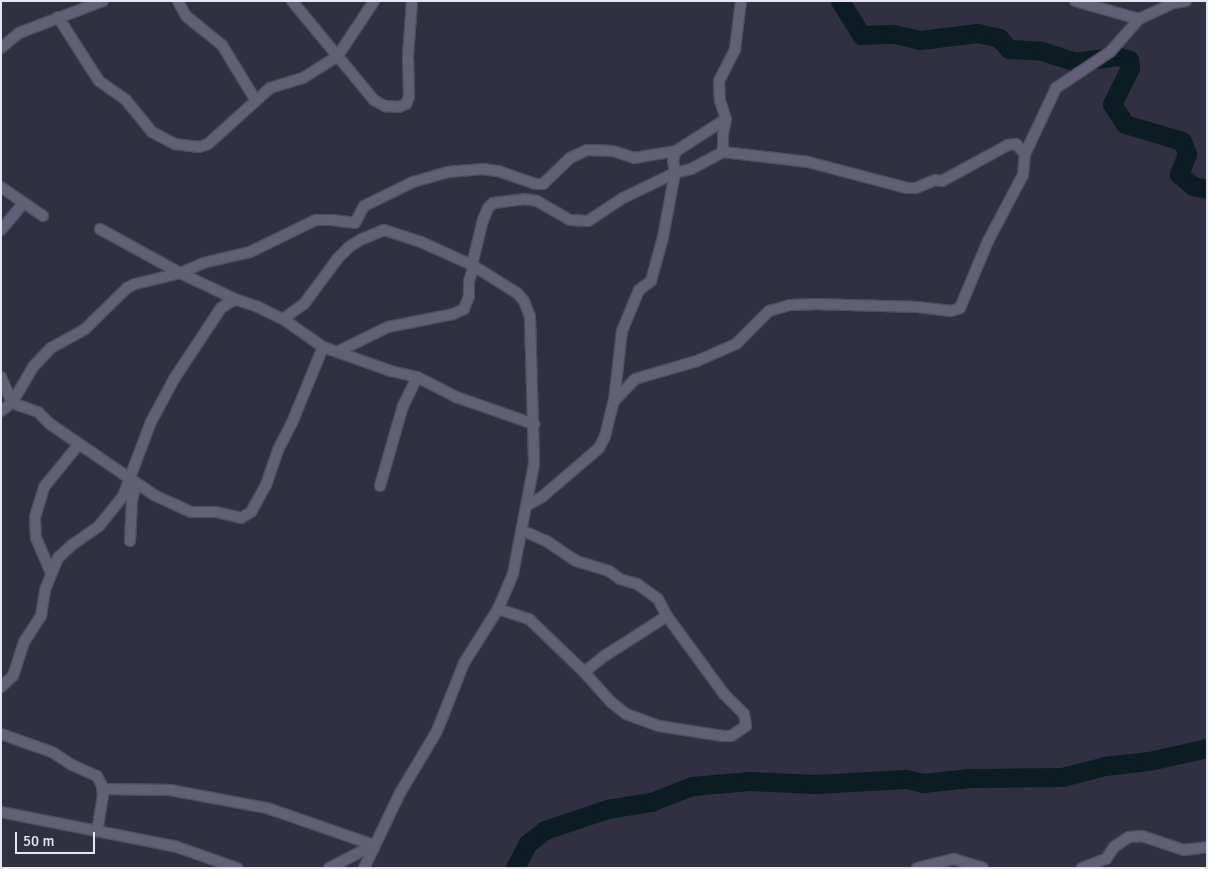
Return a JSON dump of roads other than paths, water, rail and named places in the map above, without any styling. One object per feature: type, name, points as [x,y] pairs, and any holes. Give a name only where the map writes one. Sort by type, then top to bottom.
[{"type":"street","points":[[1,48],[19,33],[103,1]]},
{"type":"street","points":[[178,1],[186,16],[222,45],[255,99]]},
{"type":"street","points":[[292,1],[337,57],[367,89],[374,100],[399,107],[406,104],[409,97],[408,56],[412,1]]},
{"type":"street","points":[[58,17],[99,81],[126,100],[152,132],[175,144],[199,147],[208,144],[255,99],[270,88],[309,76],[337,57],[374,1]]},
{"type":"street","points":[[723,152],[723,134],[726,119],[720,101],[719,81],[735,49],[741,1]]},
{"type":"street","points":[[1075,1],[1139,19]]},
{"type":"street","points":[[614,401],[635,379],[697,361],[736,344],[769,311],[790,305],[918,307],[951,311],[960,308],[988,241],[1023,175],[1026,154],[1056,88],[1101,59],[1139,19],[1174,3],[1186,1]]},
{"type":"street","points":[[1,411],[12,403],[33,367],[51,348],[85,329],[128,288],[180,273],[203,263],[250,252],[316,220],[355,223],[364,206],[413,182],[448,172],[483,169],[498,171],[536,184],[543,184],[570,158],[587,150],[613,151],[634,158],[676,151],[726,119]]},
{"type":"street","points":[[338,351],[388,327],[453,314],[464,309],[469,296],[468,281],[483,220],[488,208],[493,203],[524,199],[537,201],[570,220],[588,221],[624,198],[675,173],[691,169],[723,152],[808,162],[907,188],[916,188],[935,180],[942,181],[1008,145],[1016,144],[1026,154]]},
{"type":"street","points":[[527,505],[542,497],[599,448],[605,436],[614,401],[622,331],[639,290],[651,281],[663,237],[675,173],[673,160],[676,151]]},
{"type":"street","points":[[1,187],[43,216]]},
{"type":"street","points":[[1,230],[24,203]]},
{"type":"street","points":[[100,229],[180,273],[283,319],[323,347],[391,371],[417,377],[456,397],[534,424]]},
{"type":"street","points":[[283,319],[304,304],[338,258],[349,247],[362,239],[384,230],[421,242],[473,265],[517,293],[524,301],[530,316],[534,464],[513,574],[498,609],[464,663],[437,731],[400,793],[364,868]]},
{"type":"street","points":[[1,687],[13,676],[24,642],[41,616],[45,590],[58,558],[72,545],[99,526],[122,496],[132,480],[151,422],[174,379],[221,308],[237,300]]},
{"type":"street","points":[[1,377],[12,403],[38,412],[50,424],[154,495],[191,512],[216,512],[241,518],[248,516],[266,485],[278,450],[292,422],[323,347]]},
{"type":"street","points":[[380,486],[402,406],[417,377]]},
{"type":"street","points":[[51,573],[36,538],[35,516],[44,487],[79,444]]},
{"type":"street","points":[[130,541],[132,480]]},
{"type":"street","points":[[498,609],[528,619],[584,672],[618,708],[638,719],[659,726],[723,736],[731,736],[742,731],[747,725],[744,714],[724,694],[667,616],[658,599],[637,584],[620,579],[609,571],[576,561],[546,542],[521,530]]},
{"type":"street","points":[[584,672],[606,655],[667,616]]},
{"type":"street","points":[[1,734],[52,752],[72,765],[97,776],[102,789],[98,832]]},
{"type":"street","points":[[102,789],[170,790],[267,808],[374,845]]},
{"type":"street","points":[[1,812],[177,847],[237,868]]},
{"type":"street","points":[[1082,868],[1106,863],[1114,848],[1129,837],[1142,836],[1184,850],[1207,847]]},
{"type":"street","points":[[329,868],[374,845]]},
{"type":"street","points":[[917,868],[954,859],[983,868]]},
{"type":"waterway","points":[[840,1],[861,35],[894,34],[920,40],[978,33],[999,38],[1009,49],[1042,51],[1075,62],[1117,56],[1129,60],[1130,68],[1112,104],[1125,124],[1182,141],[1187,154],[1179,174],[1193,186],[1207,189]]},
{"type":"waterway","points":[[515,868],[527,844],[545,830],[607,809],[651,802],[692,786],[749,781],[815,784],[906,779],[924,783],[969,778],[1062,777],[1105,766],[1149,761],[1207,748]]}]
